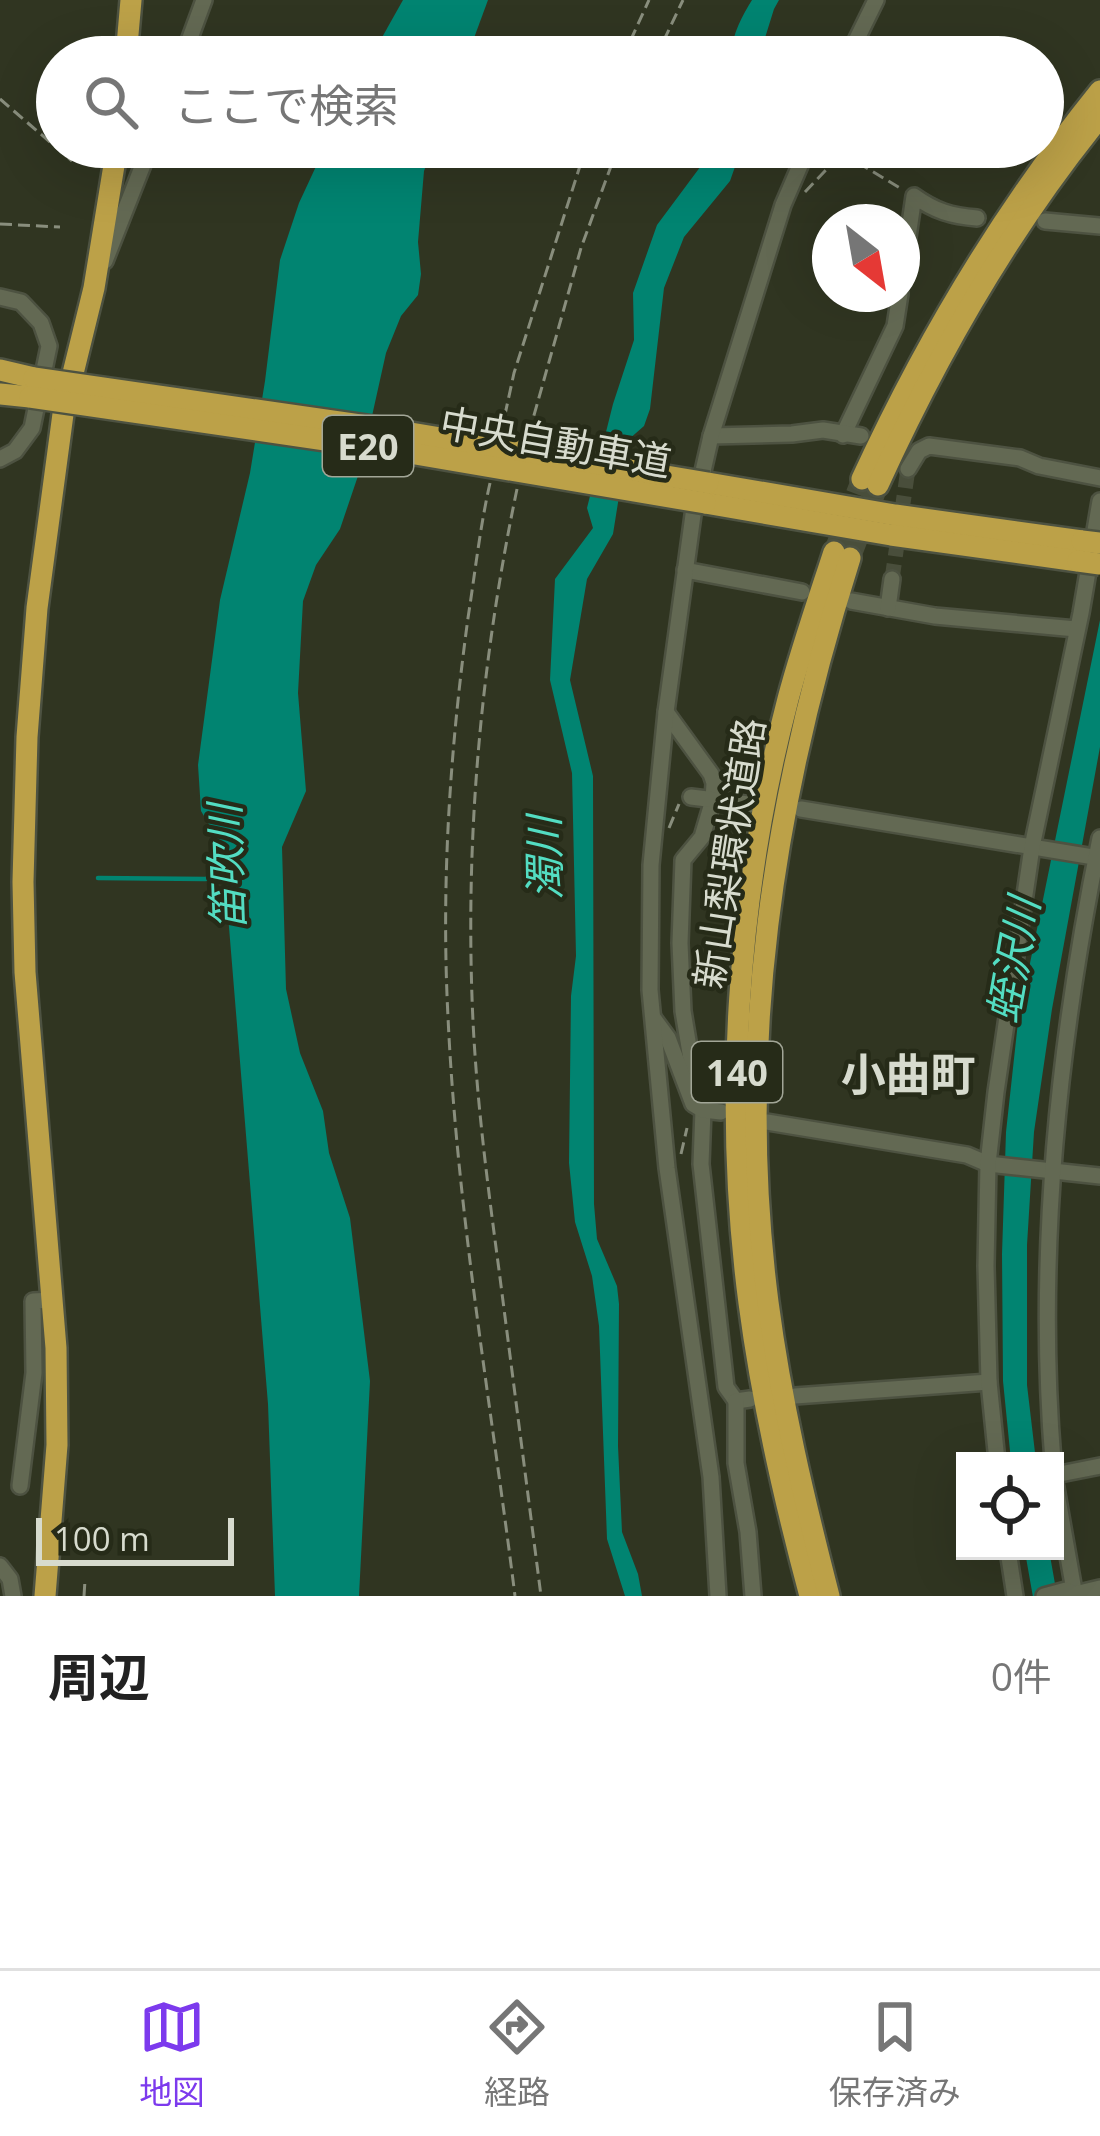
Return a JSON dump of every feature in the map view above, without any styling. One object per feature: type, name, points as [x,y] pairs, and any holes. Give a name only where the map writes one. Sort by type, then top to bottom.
[{"type":"highway","points":[[127,36],[130,0]]},
{"type":"highway","points":[[1064,138],[1100,91]]},
{"type":"highway","points":[[1064,164],[1100,117]]},
{"type":"highway","points":[[45,1596],[57,1445],[53,1300],[25,972],[23,812],[44,544],[63,414],[94,288],[114,168]]},
{"type":"highway","points":[[1041,168],[922,357],[870,482],[971,302],[1061,168]]},
{"type":"highway","points":[[0,372],[32,388]]},
{"type":"highway","name":"中央自動車道","points":[[0,394],[32,388],[380,448],[895,515],[1090,552]]},
{"type":"highway","name":"新山梨環状道路","points":[[810,1596],[774,1449],[748,1298],[737,1145],[737,1066],[748,915],[771,771],[799,662],[842,555],[777,850],[757,1065],[757,1158],[767,1299],[793,1444],[829,1596]]},
{"type":"street","points":[[191,36],[204,0]]},
{"type":"street","points":[[858,36],[876,0]]},
{"type":"street","points":[[94,288],[142,168]]},
{"type":"street","points":[[718,1596],[711,1477],[680,1271],[653,1017],[651,865],[693,515],[711,436],[783,205],[799,168]]},
{"type":"street","points":[[913,204],[914,196],[933,210],[977,218]]},
{"type":"street","points":[[1045,221],[1095,226]]},
{"type":"street","points":[[0,297],[21,302],[41,323],[49,346],[32,428],[15,451],[0,459]]},
{"type":"street","points":[[843,435],[895,326],[897,312]]},
{"type":"street","points":[[711,436],[823,430],[861,436]]},
{"type":"street","points":[[908,469],[916,449],[929,446],[1020,458],[1100,478]]},
{"type":"street","points":[[996,1452],[988,1382],[986,1266],[996,1092],[1035,848],[1100,501]]},
{"type":"street","points":[[685,570],[802,592]]},
{"type":"street","points":[[888,608],[892,579]]},
{"type":"street","points":[[851,601],[935,616],[1076,628]]},
{"type":"street","points":[[666,712],[711,773],[714,784],[703,837],[683,860],[680,943],[683,1011],[698,1101],[706,1109]]},
{"type":"street","points":[[691,797],[756,805]]},
{"type":"street","points":[[801,809],[1095,858]]},
{"type":"street","points":[[1052,1452],[1046,1384],[1049,1170],[1100,838]]},
{"type":"street","points":[[653,1017],[706,1109],[701,1164],[726,1388],[743,1400],[736,1463],[753,1596]]},
{"type":"street","points":[[767,1122],[967,1155],[992,1164],[1100,1176]]},
{"type":"street","points":[[20,1486],[34,1373],[33,1301],[53,1300]]},
{"type":"street","points":[[795,1396],[988,1382]]},
{"type":"street","points":[[1064,1476],[1100,1466]]},
{"type":"street","points":[[1064,1539],[1072,1593]]},
{"type":"street","points":[[1009,1560],[1015,1596]]},
{"type":"street","points":[[0,1566],[10,1579],[13,1596]]},
{"type":"street","points":[[1044,1596],[1100,1588]]},
{"type":"path","points":[[633,36],[649,0]]},
{"type":"path","points":[[666,36],[683,0]]},
{"type":"path","points":[[0,99],[36,130]]},
{"type":"path","points":[[500,434],[514,374],[579,168]]},
{"type":"path","points":[[529,433],[581,248],[610,168]]},
{"type":"path","points":[[783,205],[799,198],[828,168]]},
{"type":"path","points":[[867,168],[914,196]]},
{"type":"path","points":[[0,224],[60,227]]},
{"type":"path","points":[[491,475],[448,791],[448,1017],[473,1270],[515,1596]]},
{"type":"path","points":[[520,475],[485,676],[473,802],[471,959],[487,1174],[541,1596]]},
{"type":"path","points":[[680,1158],[706,1109]]},
{"type":"path","points":[[83,1596],[85,1580]]},
{"type":"water","points":[[403,0],[488,0],[475,36],[383,36]]},
{"type":"water","points":[[752,0],[779,0],[766,36],[735,36]]},
{"type":"water","name":"笛吹川","points":[[315,168],[425,168],[418,295],[401,316],[386,353],[360,470],[340,529],[316,565],[303,601],[298,693],[306,791],[282,847],[286,989],[300,1053],[323,1111],[329,1153],[350,1218],[370,1381],[359,1596],[275,1596],[268,1404],[224,866],[201,811],[198,765],[220,600],[250,473],[280,260]]},
{"type":"water","points":[[699,168],[735,168],[730,181],[684,237],[664,288],[650,409],[644,426],[628,440],[613,534],[587,579],[570,680],[593,776],[594,1204],[597,1239],[617,1286],[622,1532],[642,1596],[625,1596],[607,1539],[599,1326],[592,1276],[575,1222],[569,1163],[571,996],[576,956],[572,773],[550,680],[555,579],[593,528],[587,508],[634,340],[633,293],[657,225]]},
{"type":"water","points":[[1100,620],[1100,747],[1034,1132],[1027,1245],[1027,1385],[1035,1452],[1010,1452],[1003,1381],[1006,1132],[1018,1022]]},
{"type":"waterway","name":"笛吹川","points":[[98,878],[230,875]]},
{"type":"waterway","name":"蛭沢川","points":[[1039,1560],[1045,1596]]},
{"type":"tunnel","points":[[892,579],[908,469]]},
{"type":"tunnel","points":[[834,552],[862,479]]},
{"type":"tunnel","points":[[850,558],[878,485]]},
{"type":"district","name":"小曲町","points":[[908,1073]]},
{"type":"water label","name":"濁川","points":[[543,858]]}]
